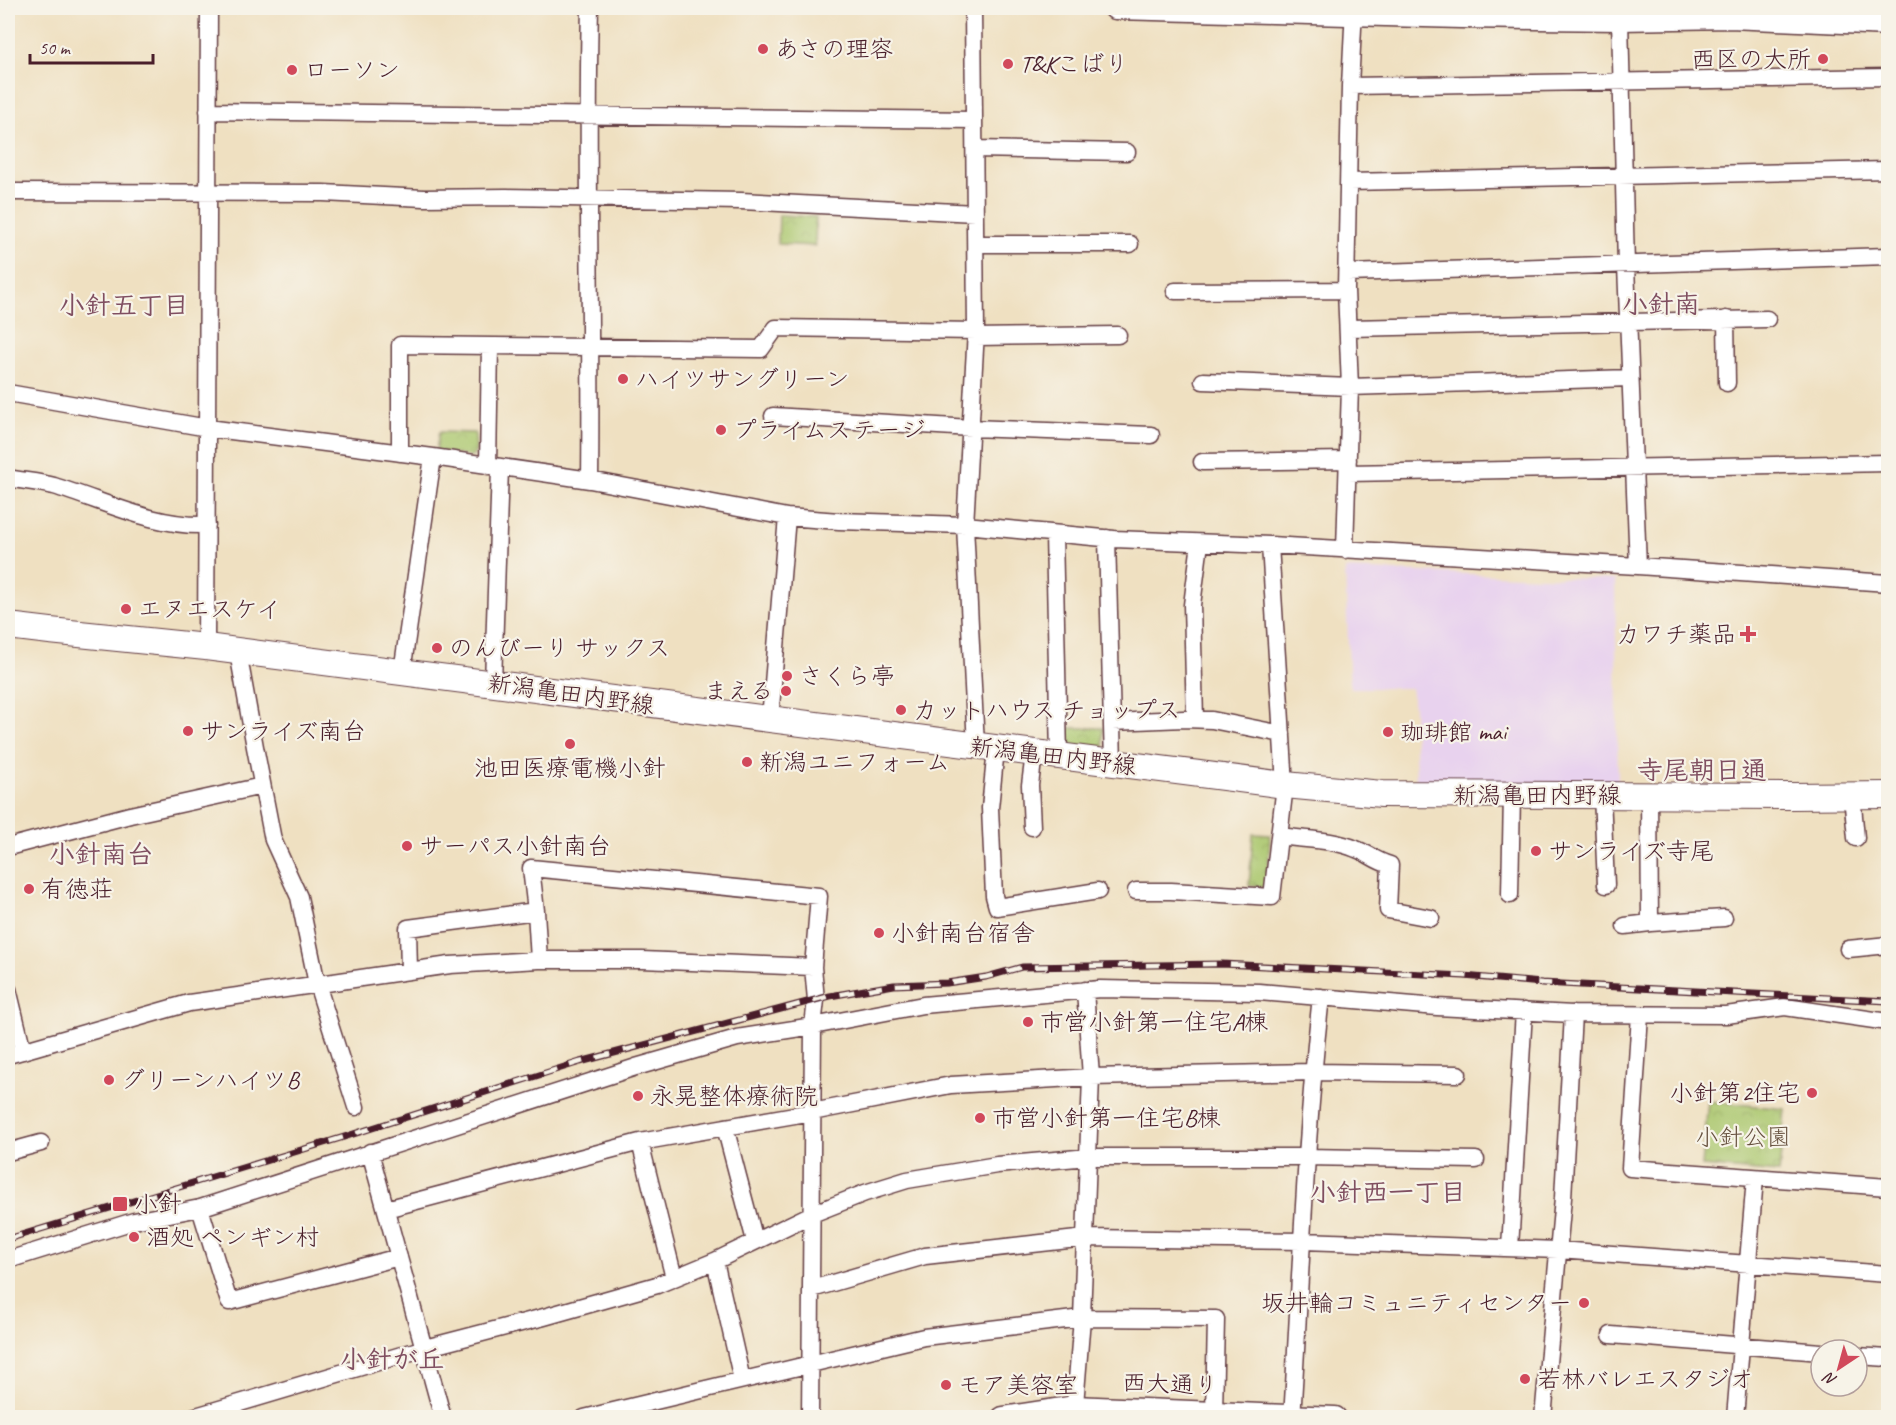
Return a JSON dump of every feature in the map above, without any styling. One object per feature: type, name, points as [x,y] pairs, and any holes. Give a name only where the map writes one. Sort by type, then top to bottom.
[{"type":"main road","name":"新潟亀田内野線","points":[[8,626],[206,647],[986,748],[1285,785],[1382,794],[1888,795]]},
{"type":"street","points":[[206,647],[209,8]]},
{"type":"street","points":[[590,8],[588,199],[591,348],[590,480]]},
{"type":"street","points":[[973,8],[976,334],[965,525],[986,748],[994,896],[997,907],[1098,891]]},
{"type":"street","points":[[1115,8],[1538,13],[1620,19],[1730,12],[1888,24]]},
{"type":"street","points":[[1345,550],[1350,387],[1347,282],[1350,86],[1354,11]]},
{"type":"street","points":[[1620,19],[1626,266],[1638,566]]},
{"type":"street","points":[[1350,86],[1888,77]]},
{"type":"street","points":[[208,111],[974,120]]},
{"type":"street","points":[[975,149],[1127,152]]},
{"type":"street","points":[[1350,182],[1888,170]]},
{"type":"street","points":[[8,192],[324,193],[424,198],[741,201],[975,213]]},
{"type":"street","points":[[976,244],[1130,244]]},
{"type":"street","points":[[1174,291],[1626,266],[1888,256]]},
{"type":"street","points":[[1349,328],[1767,319]]},
{"type":"street","points":[[1726,320],[1727,383]]},
{"type":"street","points":[[400,453],[400,345],[761,349],[776,328],[976,334],[1118,335]]},
{"type":"street","points":[[490,346],[494,467],[493,683]]},
{"type":"street","points":[[1203,381],[1350,387],[1630,378]]},
{"type":"street","points":[[8,393],[208,428],[590,480],[787,517],[965,525],[1107,538],[1638,566],[1888,583]]},
{"type":"street","points":[[773,416],[971,428],[1151,435]]},
{"type":"street","points":[[402,672],[433,457]]},
{"type":"street","points":[[1202,462],[1348,467],[1634,469],[1888,463]]},
{"type":"street","points":[[8,478],[51,486],[139,515],[186,526],[207,525]]},
{"type":"street","points":[[770,719],[787,517]]},
{"type":"street","points":[[1054,534],[1059,757]]},
{"type":"street","points":[[1107,538],[1113,763]]},
{"type":"street","points":[[1195,719],[1192,605],[1200,543]]},
{"type":"street","points":[[1136,891],[1272,897],[1285,785],[1270,545]]},
{"type":"street","points":[[238,652],[273,840],[299,897],[316,984],[356,1107]]},
{"type":"street","points":[[1112,722],[1212,720],[1282,734]]},
{"type":"street","points":[[1032,827],[1030,785],[1034,753]]},
{"type":"street","points":[[8,847],[130,815],[262,786]]},
{"type":"street","points":[[1510,895],[1512,795]]},
{"type":"street","points":[[1602,795],[1605,885]]},
{"type":"street","points":[[1649,795],[1650,923]]},
{"type":"street","points":[[1852,795],[1856,838]]},
{"type":"street","points":[[1280,836],[1342,844],[1358,849],[1377,861],[1390,865],[1388,917],[1431,918]]},
{"type":"street","points":[[539,960],[531,868],[819,896],[813,967],[816,1000],[813,1026],[810,1418]]},
{"type":"street","points":[[409,971],[408,928],[536,910]]},
{"type":"street","points":[[1624,926],[1724,918]]},
{"type":"street","points":[[1848,949],[1888,945]]},
{"type":"street","points":[[8,989],[15,1053],[189,1004],[450,965],[539,960],[642,960],[813,967]]},
{"type":"street","points":[[1074,1412],[1082,1318],[1089,1157],[1091,1077],[1085,990]]},
{"type":"street","points":[[8,1260],[134,1221],[200,1208],[658,1060],[737,1038],[923,1005],[1085,990],[1259,992],[1437,1007],[1573,1014],[1726,1015],[1785,1008],[1888,1022]]},
{"type":"street","points":[[1292,1417],[1306,1157],[1321,997]]},
{"type":"street","points":[[1510,1248],[1524,1011]]},
{"type":"street","points":[[1543,1418],[1563,1198],[1573,1014]]},
{"type":"street","points":[[1641,1015],[1630,1168],[1888,1187]]},
{"type":"street","points":[[386,1209],[640,1142],[812,1112],[951,1084],[1091,1077],[1313,1072],[1458,1074]]},
{"type":"street","points":[[725,1127],[755,1241]]},
{"type":"street","points":[[640,1142],[674,1278]]},
{"type":"street","points":[[8,1152],[41,1143]]},
{"type":"street","points":[[370,1152],[443,1418]]},
{"type":"street","points":[[189,1418],[425,1348],[657,1284],[716,1261],[812,1214],[865,1193],[907,1180],[997,1165],[1089,1157],[1476,1160]]},
{"type":"street","points":[[1735,1418],[1755,1178]]},
{"type":"street","points":[[200,1208],[229,1302],[399,1257]]},
{"type":"street","points":[[812,1289],[925,1256],[1086,1238],[1303,1241],[1558,1250],[1888,1274]]},
{"type":"street","points":[[716,1261],[742,1380]]},
{"type":"street","points":[[584,1418],[924,1337],[1082,1318],[1216,1319],[1214,1413]]},
{"type":"street","points":[[1611,1335],[1809,1351]]},
{"type":"street","points":[[1869,1357],[1888,1359]]},
{"type":"street","name":"西大通り","points":[[1003,1418],[1074,1412],[1214,1413],[1335,1418]]},
{"type":"shaded area","points":[[1345,569],[1615,580],[1618,786],[1416,784],[1414,707],[1411,688],[1350,688]]},
{"type":"green space","points":[[779,215],[816,217],[815,246],[778,244]]},
{"type":"green space","points":[[439,432],[475,433],[476,451],[472,457],[436,451]]},
{"type":"green space","points":[[1067,728],[1103,728],[1104,753],[1068,748]]},
{"type":"green space","points":[[1253,834],[1270,835],[1267,887],[1249,886]]},
{"type":"green space","name":"小針公園","points":[[1708,1101],[1785,1109],[1779,1173],[1702,1166]]},
{"type":"railway","points":[[8,1239],[344,1137],[580,1062],[830,996],[894,985],[947,983],[986,977],[1022,967],[1222,964],[1888,1001]]},
{"type":"place","name":"あさの理容","points":[[763,49]]},
{"type":"place","name":"西区の大所","points":[[1823,59]]},
{"type":"place","name":"T&Kこばり","points":[[1008,64]]},
{"type":"place","name":"ローソン","points":[[292,70]]},
{"type":"place","name":"ハイツサングリーン","points":[[623,379]]},
{"type":"place","name":"プライムステージ","points":[[721,430]]},
{"type":"place","name":"エヌエスケイ","points":[[126,609]]},
{"type":"place","name":"カワチ薬品","points":[[1748,634]]},
{"type":"place","name":"のんびーり サックス","points":[[437,648]]},
{"type":"place","name":"さくら亭","points":[[787,676]]},
{"type":"place","name":"まえる","points":[[786,691]]},
{"type":"place","name":"カットハウス チョップス","points":[[901,710]]},
{"type":"place","name":"サンライズ南台","points":[[188,731]]},
{"type":"place","name":"珈琲館 mai","points":[[1388,732]]},
{"type":"place","name":"池田医療電機小針","points":[[570,744]]},
{"type":"place","name":"新潟ユニフォーム","points":[[747,762]]},
{"type":"place","name":"サーパス小針南台","points":[[407,846]]},
{"type":"place","name":"サンライズ寺尾","points":[[1536,851]]},
{"type":"place","name":"有徳荘","points":[[29,889]]},
{"type":"place","name":"小針南台宿舎","points":[[879,933]]},
{"type":"place","name":"市営小針第一住宅A棟","points":[[1028,1022]]},
{"type":"place","name":"グリーンハイツB","points":[[109,1080]]},
{"type":"place","name":"小針第2住宅","points":[[1812,1093]]},
{"type":"place","name":"永晃整体療術院","points":[[638,1096]]},
{"type":"place","name":"市営小針第一住宅B棟","points":[[980,1118]]},
{"type":"place","name":"小針","points":[[120,1204]]},
{"type":"place","name":"酒処 ペンギン村","points":[[134,1237]]},
{"type":"place","name":"坂井輪コミュニティセンター","points":[[1584,1303]]},
{"type":"place","name":"若林バレエスタジオ","points":[[1525,1379]]},
{"type":"place","name":"モア美容室","points":[[946,1385]]},
{"type":"district","name":"小針南","points":[[1661,304]]},
{"type":"district","name":"小針五丁目","points":[[124,305]]},
{"type":"district","name":"寺尾朝日通","points":[[1702,770]]},
{"type":"district","name":"小針南台","points":[[101,854]]},
{"type":"district","name":"小針西一丁目","points":[[1388,1192]]},
{"type":"district","name":"小針が丘","points":[[392,1359]]}]
